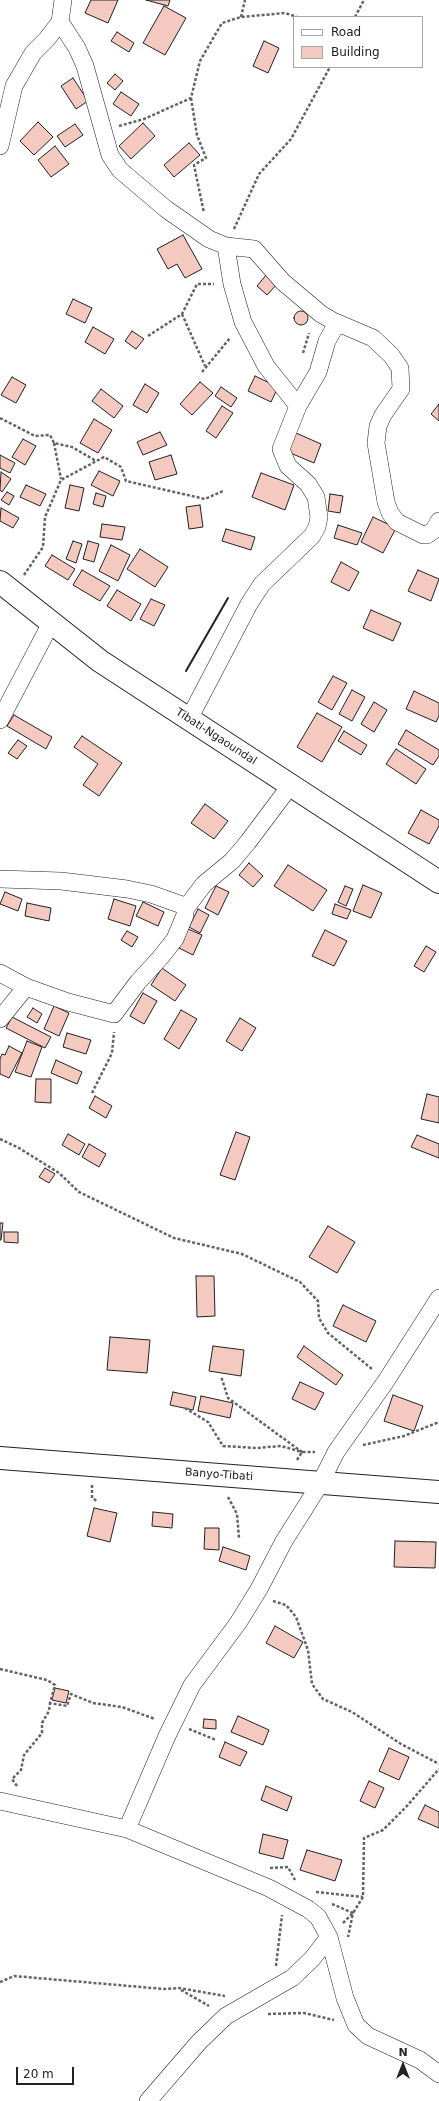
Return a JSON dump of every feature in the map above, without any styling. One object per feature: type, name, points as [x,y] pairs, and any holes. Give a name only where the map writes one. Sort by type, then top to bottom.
[{"type":"highway","name":"Tibati-Ngaoundal","points":[[6,587],[100,661],[439,882]]},
{"type":"highway","name":"Banyo-Tibati","points":[[0,1458],[320,1484],[439,1492]]},
{"type":"street","points":[[0,146],[7,84],[60,22],[63,0]]},
{"type":"street","points":[[60,22],[77,48],[85,66],[110,155],[120,170],[166,209],[208,239],[226,246],[254,249],[283,282],[321,314],[337,323],[373,338],[391,355],[400,368],[401,389],[383,415],[378,426],[376,443],[386,502],[390,513],[396,522],[423,535],[428,535],[434,530],[439,521]]},
{"type":"street","points":[[226,246],[232,284],[243,322],[266,366],[298,406]]},
{"type":"street","points":[[189,719],[249,604],[262,584],[312,536],[316,527],[319,517],[316,497],[308,484],[288,466],[281,449],[298,406],[318,372],[326,341],[337,323]]},
{"type":"street","points":[[0,720],[52,623]]},
{"type":"street","points":[[0,973],[26,987],[68,1002],[114,1014],[138,982],[175,939],[184,920],[185,909],[204,884],[232,861],[290,786]]},
{"type":"street","points":[[0,879],[61,881],[127,889],[151,894],[182,905],[185,909]]},
{"type":"street","points":[[0,1019],[26,987]]},
{"type":"street","points":[[127,1829],[172,1724],[192,1685],[220,1649],[259,1589],[284,1541],[320,1484],[336,1452],[386,1381],[439,1298]]},
{"type":"street","points":[[0,1801],[127,1829],[285,1896],[318,1917],[329,1937],[345,1998],[356,2025],[368,2036],[420,2060],[439,2074]]},
{"type":"street","points":[[148,2101],[199,2042],[226,2016],[292,1978],[312,1960],[329,1937]]},
{"type":"path","points":[[241,17],[245,0]]},
{"type":"path","points":[[356,16],[364,0]]},
{"type":"path","points":[[208,239],[194,165],[206,158],[197,135],[191,98],[200,61],[222,23],[241,17],[285,13],[294,16]]},
{"type":"path","points":[[226,246],[250,191],[260,174],[291,139],[329,68]]},
{"type":"path","points":[[103,131],[144,119],[191,98]]},
{"type":"path","points":[[148,336],[182,314],[197,284],[232,284]]},
{"type":"path","points":[[182,314],[206,366]]},
{"type":"path","points":[[202,372],[243,322]]},
{"type":"path","points":[[0,418],[35,436],[50,435],[54,443],[61,480],[45,517],[43,547],[6,587]]},
{"type":"path","points":[[54,443],[72,447],[96,461]]},
{"type":"path","points":[[61,480],[104,457],[121,467],[126,481],[205,499],[223,491]]},
{"type":"path","points":[[92,1092],[112,1053],[114,1014]]},
{"type":"path","points":[[0,1139],[19,1148],[59,1173],[79,1192],[167,1235],[242,1254],[300,1282],[318,1301],[319,1318],[328,1333],[386,1381]]},
{"type":"path","points":[[185,1408],[208,1422],[223,1446],[257,1448],[281,1446],[302,1452],[228,1398],[221,1376]]},
{"type":"path","points":[[224,1475],[228,1498],[237,1514],[238,1538]]},
{"type":"path","points":[[259,1589],[268,1599],[286,1606],[296,1617],[308,1650],[312,1684],[323,1699],[352,1712],[401,1744],[439,1764]]},
{"type":"path","points":[[0,1669],[47,1680],[55,1685],[49,1711],[42,1724],[42,1733],[24,1755],[21,1770],[12,1779],[18,1787],[18,1806]]},
{"type":"path","points":[[50,1703],[67,1706],[71,1694],[93,1703],[122,1707],[137,1714],[172,1724],[216,1740]]},
{"type":"path","points":[[329,1937],[353,1913],[363,1897],[364,1838],[383,1830],[406,1807],[439,1768]]},
{"type":"path","points":[[272,1990],[288,1867]]},
{"type":"path","points":[[0,1982],[14,1976],[164,1989],[178,1988],[253,2000]]},
{"type":"path","points":[[178,1988],[226,2016]]},
{"type":"path","points":[[265,2014],[304,2013],[356,2025]]},
{"type":"building","points":[[91,0],[118,0],[108,23],[85,13]]},
{"type":"building","points":[[146,0],[170,0],[168,6]]},
{"type":"building","points":[[164,6],[186,18],[165,55],[143,43]]},
{"type":"building","points":[[117,32],[134,43],[129,52],[111,41]]},
{"type":"building","points":[[264,41],[279,48],[268,73],[253,66]]},
{"type":"building","points":[[115,74],[123,81],[115,90],[107,83]]},
{"type":"building","points":[[73,78],[88,101],[76,109],[61,86]]},
{"type":"building","points":[[121,92],[139,104],[131,116],[113,104]]},
{"type":"building","points":[[38,122],[53,137],[34,155],[20,141]]},
{"type":"building","points":[[143,123],[155,136],[131,159],[119,146]]},
{"type":"building","points":[[75,124],[83,135],[65,147],[57,136]]},
{"type":"building","points":[[189,143],[200,155],[174,177],[164,165]]},
{"type":"building","points":[[55,146],[69,164],[51,177],[38,160]]},
{"type":"building","points":[[183,235],[202,269],[185,278],[177,264],[168,269],[157,249]]},
{"type":"building","points":[[267,274],[278,283],[267,295],[257,286]]},
{"type":"building","points":[[73,299],[92,308],[85,323],[66,314]]},
{"type":"building","points":[[301,311],[306,313],[308,318],[306,323],[301,325],[296,323],[294,318],[296,313]]},
{"type":"building","points":[[93,327],[114,339],[105,354],[85,342]]},
{"type":"building","points":[[132,331],[144,339],[136,349],[125,341]]},
{"type":"building","points":[[255,376],[278,387],[271,402],[248,391]]},
{"type":"building","points":[[12,377],[26,385],[16,403],[1,395]]},
{"type":"building","points":[[200,382],[213,393],[192,415],[180,404]]},
{"type":"building","points":[[145,384],[159,393],[147,413],[133,405]]},
{"type":"building","points":[[221,387],[237,398],[231,407],[215,396]]},
{"type":"building","points":[[101,389],[123,406],[114,418],[92,401]]},
{"type":"building","points":[[439,404],[439,421],[431,414]]},
{"type":"building","points":[[222,406],[233,413],[216,438],[206,431]]},
{"type":"building","points":[[94,419],[112,430],[98,453],[80,443]]},
{"type":"building","points":[[160,432],[167,445],[143,455],[137,442]]},
{"type":"building","points":[[296,433],[321,444],[314,463],[288,452]]},
{"type":"building","points":[[23,439],[36,446],[25,465],[12,457]]},
{"type":"building","points":[[0,455],[15,463],[10,473],[0,468]]},
{"type":"building","points":[[171,455],[177,474],[155,480],[149,462]]},
{"type":"building","points":[[99,471],[120,481],[113,496],[91,485]]},
{"type":"building","points":[[1,472],[11,479],[2,492],[0,490]]},
{"type":"building","points":[[261,473],[294,485],[285,510],[252,497]]},
{"type":"building","points":[[26,485],[46,494],[40,506],[20,497]]},
{"type":"building","points":[[70,485],[84,488],[79,511],[65,508]]},
{"type":"building","points":[[7,492],[14,496],[9,505],[1,500]]},
{"type":"building","points":[[96,493],[106,496],[103,507],[93,504]]},
{"type":"building","points":[[330,494],[343,496],[340,513],[328,511]]},
{"type":"building","points":[[200,505],[203,527],[189,529],[186,507]]},
{"type":"building","points":[[1,508],[19,518],[13,528],[0,521]]},
{"type":"building","points":[[373,517],[396,528],[383,553],[361,542]]},
{"type":"building","points":[[102,524],[125,527],[122,540],[100,537]]},
{"type":"building","points":[[338,525],[362,533],[357,545],[334,538]]},
{"type":"building","points":[[226,529],[255,537],[251,550],[222,541]]},
{"type":"building","points":[[73,541],[82,544],[76,563],[66,559]]},
{"type":"building","points":[[88,541],[99,544],[94,562],[83,559]]},
{"type":"building","points":[[111,545],[130,555],[118,581],[99,571]]},
{"type":"building","points":[[140,549],[168,567],[155,587],[127,569]]},
{"type":"building","points":[[52,555],[75,569],[68,580],[45,566]]},
{"type":"building","points":[[341,562],[359,572],[349,591],[331,582]]},
{"type":"building","points":[[82,570],[110,586],[100,601],[73,585]]},
{"type":"building","points":[[418,570],[439,579],[431,601],[408,591]]},
{"type":"building","points":[[117,590],[141,604],[131,621],[107,606]]},
{"type":"building","points":[[151,599],[165,605],[154,626],[140,619]]},
{"type":"building","points":[[371,610],[401,623],[393,641],[363,628]]},
{"type":"building","points":[[333,676],[347,683],[332,710],[318,702]]},
{"type":"building","points":[[352,690],[365,697],[352,721],[339,714]]},
{"type":"building","points":[[414,691],[439,703],[439,716],[436,722],[406,709]]},
{"type":"building","points":[[374,702],[387,710],[374,732],[361,724]]},
{"type":"building","points":[[317,713],[342,727],[322,762],[297,747]]},
{"type":"building","points":[[14,715],[52,737],[46,749],[7,726]]},
{"type":"building","points":[[406,730],[439,750],[439,756],[433,765],[398,744]]},
{"type":"building","points":[[344,731],[367,745],[361,755],[338,741]]},
{"type":"building","points":[[82,736],[122,763],[99,796],[83,785],[98,764],[74,747]]},
{"type":"building","points":[[18,740],[27,746],[17,759],[8,753]]},
{"type":"building","points":[[396,749],[426,769],[416,784],[386,764]]},
{"type":"building","points":[[205,804],[228,821],[214,839],[191,823]]},
{"type":"building","points":[[421,810],[439,820],[439,826],[429,844],[408,833]]},
{"type":"building","points":[[249,863],[263,876],[253,887],[239,875]]},
{"type":"building","points":[[288,865],[327,890],[313,911],[274,886]]},
{"type":"building","points":[[363,885],[382,893],[371,918],[353,911]]},
{"type":"building","points":[[216,886],[229,892],[218,915],[205,908]]},
{"type":"building","points":[[345,886],[353,889],[346,906],[338,902]]},
{"type":"building","points":[[5,892],[22,899],[18,911],[0,904]]},
{"type":"building","points":[[114,899],[136,906],[130,926],[108,919]]},
{"type":"building","points":[[143,902],[164,912],[158,926],[136,916]]},
{"type":"building","points":[[27,903],[51,908],[49,921],[25,916]]},
{"type":"building","points":[[335,904],[351,910],[347,919],[332,914]]},
{"type":"building","points":[[198,909],[209,915],[200,933],[189,927]]},
{"type":"building","points":[[188,929],[202,935],[193,955],[179,948]]},
{"type":"building","points":[[325,930],[347,941],[334,966],[312,956]]},
{"type":"building","points":[[127,931],[138,937],[132,947],[121,940]]},
{"type":"building","points":[[426,946],[436,952],[424,972],[414,966]]},
{"type":"building","points":[[162,968],[186,985],[175,1001],[151,985]]},
{"type":"building","points":[[143,993],[157,1001],[144,1024],[130,1016]]},
{"type":"building","points":[[54,1006],[69,1013],[59,1036],[44,1029]]},
{"type":"building","points":[[33,1008],[42,1014],[37,1023],[27,1017]]},
{"type":"building","points":[[181,1010],[197,1019],[179,1049],[164,1039]]},
{"type":"building","points":[[12,1017],[51,1037],[45,1048],[6,1028]]},
{"type":"building","points":[[240,1018],[256,1028],[242,1051],[226,1041]]},
{"type":"building","points":[[67,1033],[91,1040],[86,1054],[63,1047]]},
{"type":"building","points":[[27,1041],[42,1047],[31,1077],[15,1072]]},
{"type":"building","points":[[9,1046],[22,1053],[9,1078],[0,1074],[0,1059],[2,1054],[5,1055]]},
{"type":"building","points":[[56,1060],[82,1072],[77,1084],[51,1073]]},
{"type":"building","points":[[36,1079],[51,1079],[51,1103],[35,1102]]},
{"type":"building","points":[[427,1094],[439,1097],[439,1123],[421,1119]]},
{"type":"building","points":[[95,1096],[112,1106],[106,1118],[89,1108]]},
{"type":"building","points":[[236,1132],[250,1137],[235,1180],[220,1175]]},
{"type":"building","points":[[68,1134],[85,1144],[79,1155],[62,1145]]},
{"type":"building","points":[[417,1135],[439,1144],[439,1158],[411,1147]]},
{"type":"building","points":[[89,1144],[106,1154],[99,1167],[82,1157]]},
{"type":"building","points":[[45,1168],[55,1174],[49,1183],[39,1177]]},
{"type":"building","points":[[0,1223],[3,1223],[1,1240],[0,1240]]},
{"type":"building","points":[[328,1226],[355,1242],[337,1273],[309,1257]]},
{"type":"building","points":[[4,1232],[18,1232],[18,1243],[4,1242]]},
{"type":"building","points":[[196,1276],[214,1276],[215,1316],[197,1317]]},
{"type":"building","points":[[343,1305],[376,1321],[366,1342],[333,1326]]},
{"type":"building","points":[[110,1337],[150,1340],[147,1373],[107,1370]]},
{"type":"building","points":[[213,1346],[244,1350],[241,1376],[209,1371]]},
{"type":"building","points":[[304,1346],[343,1375],[336,1385],[297,1357]]},
{"type":"building","points":[[300,1382],[324,1393],[315,1410],[292,1399]]},
{"type":"building","points":[[173,1392],[196,1397],[193,1410],[170,1405]]},
{"type":"building","points":[[393,1395],[423,1406],[414,1431],[384,1421]]},
{"type":"building","points":[[201,1396],[233,1403],[230,1418],[198,1411]]},
{"type":"building","points":[[94,1508],[117,1513],[110,1542],[87,1536]]},
{"type":"building","points":[[153,1512],[173,1514],[172,1528],[152,1526]]},
{"type":"building","points":[[205,1528],[219,1528],[219,1550],[204,1549]]},
{"type":"building","points":[[395,1541],[436,1542],[435,1568],[394,1567]]},
{"type":"building","points":[[223,1547],[250,1556],[246,1570],[219,1561]]},
{"type":"building","points":[[275,1626],[303,1642],[294,1658],[266,1643]]},
{"type":"building","points":[[55,1688],[69,1691],[66,1703],[52,1700]]},
{"type":"building","points":[[238,1716],[269,1730],[263,1745],[231,1732]]},
{"type":"building","points":[[204,1719],[216,1720],[216,1729],[203,1728]]},
{"type":"building","points":[[225,1742],[247,1752],[240,1766],[219,1757]]},
{"type":"building","points":[[389,1748],[409,1757],[399,1780],[379,1771]]},
{"type":"building","points":[[369,1781],[384,1788],[375,1808],[360,1801]]},
{"type":"building","points":[[266,1786],[292,1797],[287,1811],[261,1800]]},
{"type":"building","points":[[425,1805],[439,1812],[439,1828],[418,1819]]},
{"type":"building","points":[[263,1834],[288,1840],[283,1859],[259,1853]]},
{"type":"building","points":[[307,1850],[342,1860],[335,1881],[300,1870]]},
{"type":"wall","points":[[186,671],[228,598]]}]
